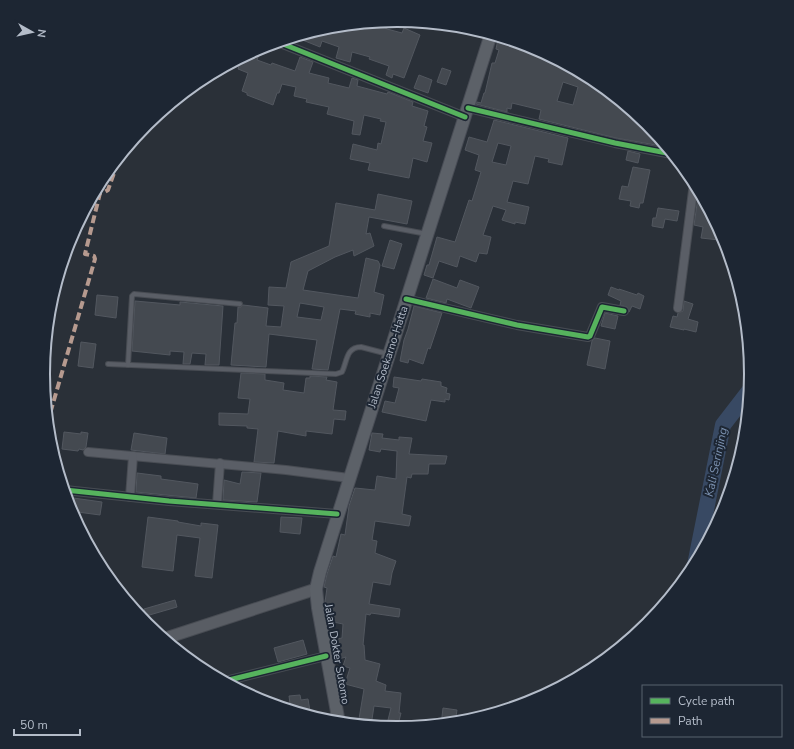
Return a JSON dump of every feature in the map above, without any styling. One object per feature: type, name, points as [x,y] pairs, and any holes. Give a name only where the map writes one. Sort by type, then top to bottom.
[{"type":"main road","name":"Jalan Soekarno-Hatta","points":[[316,589],[337,514],[489,40]]},
{"type":"main road","points":[[169,637],[316,589]]},
{"type":"main road","name":"Jalan Dokter Sutomo","points":[[316,589],[326,656],[338,717]]},
{"type":"street","points":[[286,45],[467,112],[615,143],[663,151]]},
{"type":"street","points":[[678,308],[693,192]]},
{"type":"street","points":[[406,299],[517,325],[588,337],[590,336],[602,307],[624,311]]},
{"type":"street","points":[[88,452],[334,475],[349,478]]},
{"type":"street","points":[[130,497],[133,456]]},
{"type":"street","points":[[217,504],[220,464]]},
{"type":"street","points":[[70,491],[337,514]]},
{"type":"street","points":[[231,679],[326,656]]},
{"type":"lane","points":[[384,226],[427,234]]},
{"type":"lane","points":[[128,364],[132,296],[134,294],[240,304]]},
{"type":"lane","points":[[108,364],[336,374],[342,372],[351,349],[356,347],[389,354]]},
{"type":"building","points":[[374,28],[384,28],[402,33],[404,28],[420,35],[404,78],[393,74],[392,78],[386,75],[389,66],[369,59],[370,57],[352,52],[350,62],[336,58],[339,47],[322,41],[320,47],[303,40],[352,30]]},
{"type":"building","points":[[497,42],[530,53],[571,74],[609,99],[626,113],[658,145],[616,138],[539,119],[541,110],[512,103],[511,109],[507,108],[507,112],[476,104],[477,102],[481,103],[485,93],[492,63],[495,63],[499,50],[496,49]],"holes":[[[563,82],[578,87],[573,105],[557,101]]]},
{"type":"building","points":[[259,56],[257,60],[271,65],[272,63],[295,71],[300,57],[313,62],[309,73],[329,78],[328,83],[349,88],[352,78],[358,80],[357,86],[387,94],[388,92],[413,102],[412,106],[428,111],[424,126],[427,127],[423,141],[432,143],[427,162],[413,158],[409,178],[368,170],[370,163],[350,159],[353,144],[377,150],[378,143],[381,144],[386,122],[380,121],[381,119],[364,115],[360,135],[352,134],[354,121],[327,114],[329,107],[306,102],[307,99],[294,96],[296,87],[282,84],[273,105],[247,95],[247,93],[242,91],[248,73],[238,69],[239,65]]},
{"type":"building","points":[[442,68],[451,71],[446,85],[437,82]]},
{"type":"building","points":[[419,75],[432,80],[428,93],[414,88]]},
{"type":"building","points":[[494,120],[568,138],[562,165],[548,162],[549,159],[535,156],[528,184],[513,181],[507,202],[529,207],[525,224],[515,222],[515,224],[502,220],[506,210],[493,206],[483,235],[491,237],[487,254],[479,253],[476,262],[460,256],[457,267],[439,261],[433,278],[424,275],[427,265],[429,265],[437,237],[455,242],[469,200],[472,201],[481,172],[475,170],[479,155],[465,150],[469,137],[487,142]],"holes":[[[498,143],[511,146],[506,165],[492,162]]]},
{"type":"building","points":[[628,151],[640,154],[638,163],[626,160]]},
{"type":"building","points":[[633,167],[650,170],[643,203],[640,203],[639,208],[630,206],[631,201],[619,199],[622,186],[628,187]]},
{"type":"building","points":[[378,194],[412,201],[407,224],[369,217],[366,234],[370,233],[374,246],[354,256],[353,250],[335,257],[308,271],[303,290],[358,298],[366,258],[378,261],[380,265],[374,292],[384,295],[380,315],[370,313],[370,317],[355,314],[356,311],[340,309],[328,370],[312,369],[317,340],[269,334],[266,367],[231,365],[238,307],[243,305],[268,308],[266,326],[281,327],[284,306],[268,305],[269,287],[286,288],[291,262],[329,246],[336,203],[375,210]],"holes":[[[300,303],[324,307],[321,320],[297,317]]]},
{"type":"building","points":[[698,200],[717,240],[701,238],[703,227],[694,225]]},
{"type":"building","points":[[658,208],[679,211],[677,221],[665,219],[663,228],[652,226],[653,218],[656,218]]},
{"type":"building","points":[[390,240],[402,244],[394,269],[382,266]]},
{"type":"building","points":[[433,279],[457,288],[460,280],[479,287],[471,308],[447,299],[446,303],[426,298]]},
{"type":"building","points":[[611,287],[637,295],[638,293],[644,296],[640,309],[632,306],[629,312],[627,307],[620,305],[621,301],[608,295]]},
{"type":"building","points":[[97,295],[118,297],[116,318],[95,315]]},
{"type":"building","points":[[135,301],[180,305],[180,302],[223,306],[219,365],[205,365],[206,354],[192,353],[190,364],[183,364],[184,352],[170,351],[170,355],[132,351]]},
{"type":"building","points":[[684,301],[693,304],[688,319],[698,322],[696,332],[670,327],[673,316],[677,317],[678,313],[683,311]]},
{"type":"building","points":[[414,306],[442,313],[430,349],[428,348],[423,364],[409,359],[408,363],[400,361],[404,340]]},
{"type":"building","points":[[605,313],[618,316],[615,329],[601,326]]},
{"type":"building","points":[[595,338],[610,341],[605,369],[587,365],[592,341]]},
{"type":"building","points":[[81,342],[96,344],[93,368],[78,366]]},
{"type":"building","points":[[241,373],[265,374],[265,380],[284,383],[283,390],[304,393],[306,378],[310,378],[310,376],[327,377],[326,380],[337,382],[333,410],[346,411],[345,420],[334,419],[332,434],[306,431],[306,436],[278,431],[274,463],[254,462],[258,429],[247,428],[247,426],[219,425],[219,413],[248,414],[250,399],[238,398]]},
{"type":"building","points":[[394,377],[441,382],[441,386],[447,388],[446,393],[450,394],[449,400],[445,399],[445,402],[431,400],[426,421],[382,412],[385,401],[395,403],[399,388],[393,387]]},
{"type":"building","points":[[64,432],[81,434],[81,432],[88,433],[86,447],[83,450],[79,449],[78,451],[62,449]]},
{"type":"building","points":[[134,433],[167,438],[165,454],[131,450]]},
{"type":"building","points":[[372,433],[383,434],[382,438],[399,440],[399,437],[412,438],[409,454],[447,456],[445,464],[429,464],[428,474],[412,474],[411,478],[407,477],[402,514],[411,516],[409,526],[375,521],[372,540],[377,541],[375,553],[396,561],[390,585],[373,582],[369,604],[400,609],[399,617],[371,613],[370,615],[366,614],[363,645],[365,660],[380,664],[376,681],[386,685],[385,691],[401,693],[399,713],[401,713],[399,722],[388,722],[391,708],[374,706],[372,721],[359,720],[364,689],[345,684],[350,668],[343,666],[346,657],[335,660],[332,640],[342,638],[343,624],[328,621],[329,607],[325,607],[327,588],[324,587],[327,574],[333,556],[336,557],[341,534],[345,535],[349,506],[355,488],[375,490],[377,476],[396,479],[397,451],[381,449],[380,452],[369,450]]},
{"type":"building","points":[[242,472],[261,473],[257,502],[223,500],[224,480],[240,484]]},
{"type":"building","points":[[137,473],[161,476],[161,479],[198,484],[196,498],[136,492]]},
{"type":"building","points":[[73,498],[102,502],[100,515],[78,512]]},
{"type":"building","points":[[148,517],[201,526],[201,523],[218,525],[212,578],[195,576],[200,538],[177,535],[173,571],[142,567]]},
{"type":"building","points":[[281,517],[302,518],[300,534],[280,532]]},
{"type":"building","points":[[175,600],[177,607],[147,616],[144,609]]},
{"type":"building","points":[[303,640],[307,654],[278,662],[274,648]]},
{"type":"building","points":[[300,695],[301,700],[308,699],[310,711],[290,705],[289,696]]},
{"type":"building","points":[[443,708],[457,710],[456,717],[442,719]]},
{"type":"waterway","name":"Kali Serinjing","points":[[699,547],[723,425],[744,398]]},
{"type":"marked path","points":[[101,193],[108,190],[114,172]]},
{"type":"marked path","points":[[51,410],[95,259],[94,256],[85,254],[99,195]]},
{"type":"cycle path","points":[[285,45],[465,117]]},
{"type":"cycle path","points":[[468,108],[615,143],[664,153]]},
{"type":"cycle path","points":[[406,299],[517,325],[588,337],[590,336],[602,307],[624,311]]},
{"type":"cycle path","points":[[70,490],[169,501],[337,514]]},
{"type":"cycle path","points":[[231,679],[326,656]]}]
